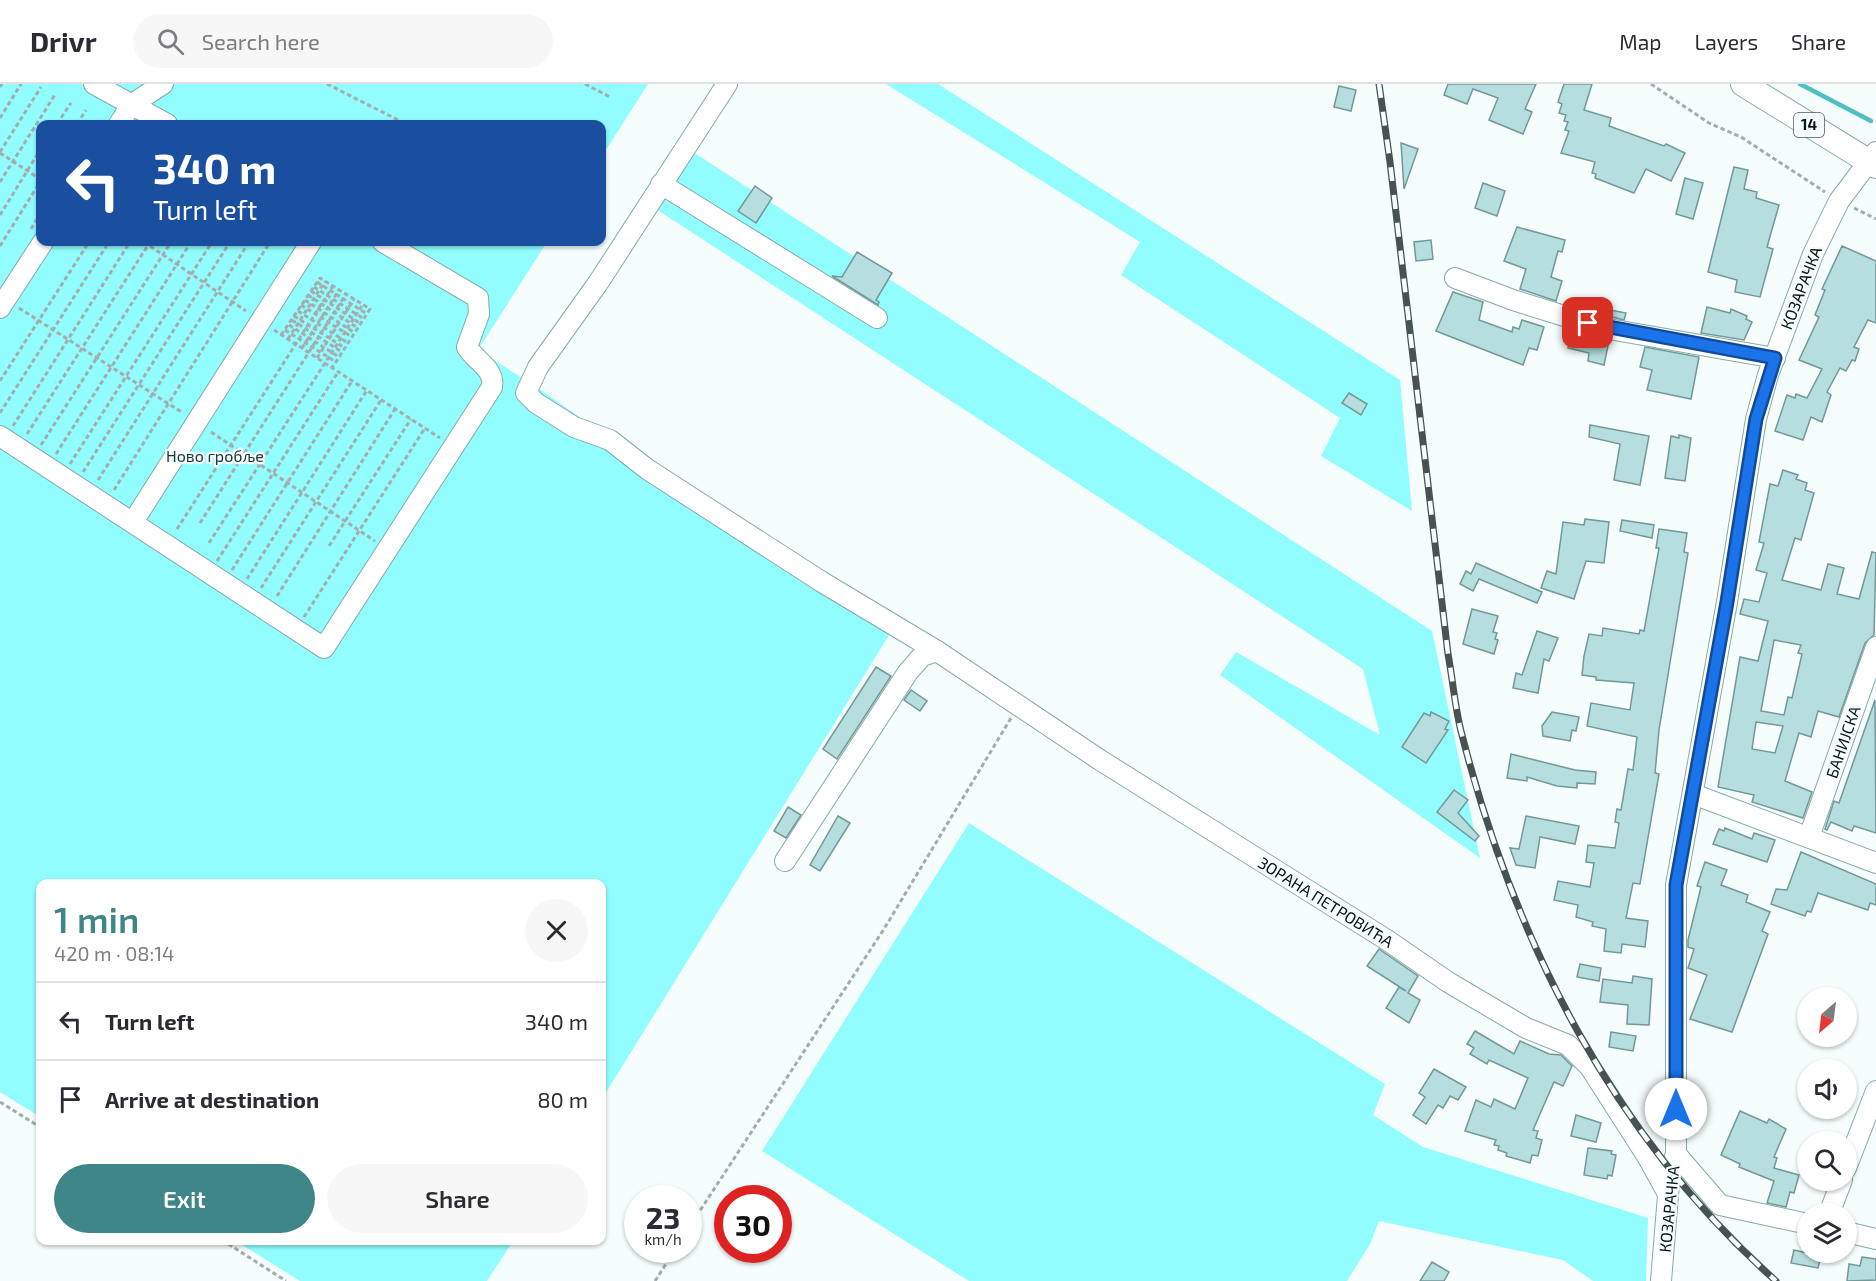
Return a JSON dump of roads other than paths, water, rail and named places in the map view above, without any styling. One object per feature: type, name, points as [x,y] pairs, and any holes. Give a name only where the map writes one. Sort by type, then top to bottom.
[{"type":"main road","name":"14","points":[[1743,84],[1874,160]]},
{"type":"street","points":[[94,84],[159,120]]},
{"type":"street","points":[[122,120],[131,105],[163,84]]},
{"type":"street","points":[[727,84],[661,183],[877,318]]},
{"type":"street","name":"КОЗАРАЧКА","points":[[1661,1281],[1670,1172],[1676,1154],[1676,885],[1756,419],[1775,358],[1813,254],[1839,201],[1874,160]]},
{"type":"street","name":"ЗОРАНА ПЕТРОВИЋА","points":[[661,183],[598,282],[538,368],[526,393],[536,403],[574,428],[610,440],[647,469],[822,582],[937,651],[1157,797],[1387,940],[1448,982],[1526,1028],[1568,1045],[1590,1067],[1647,1156],[1668,1194]]},
{"type":"street","points":[[0,308],[40,246]]},
{"type":"street","points":[[133,522],[308,246]]},
{"type":"street","points":[[5,435],[324,648],[454,447],[493,382],[491,372],[467,347],[480,305],[471,292],[390,246]]},
{"type":"street","points":[[1455,278],[1524,304],[1603,328],[1775,358]]},
{"type":"street","name":"БАНИЈСКА","points":[[1809,837],[1876,647]]},
{"type":"street","points":[[785,861],[908,672],[922,656],[937,651]]},
{"type":"street","points":[[1693,794],[1876,863]]},
{"type":"street","points":[[1857,1140],[1876,1091]]},
{"type":"street","points":[[1676,1154],[1720,1205],[1797,1222]]},
{"type":"street","points":[[1857,1235],[1876,1239]]},
{"type":"waterway","points":[[1800,84],[1871,121]]},
{"type":"railway","points":[[1379,84],[1448,654],[1460,725],[1484,812],[1511,888],[1542,961],[1578,1032],[1619,1100],[1666,1164],[1718,1225],[1776,1281]]},
{"type":"park label","name":"Ново гробље","points":[[215,456]]}]
